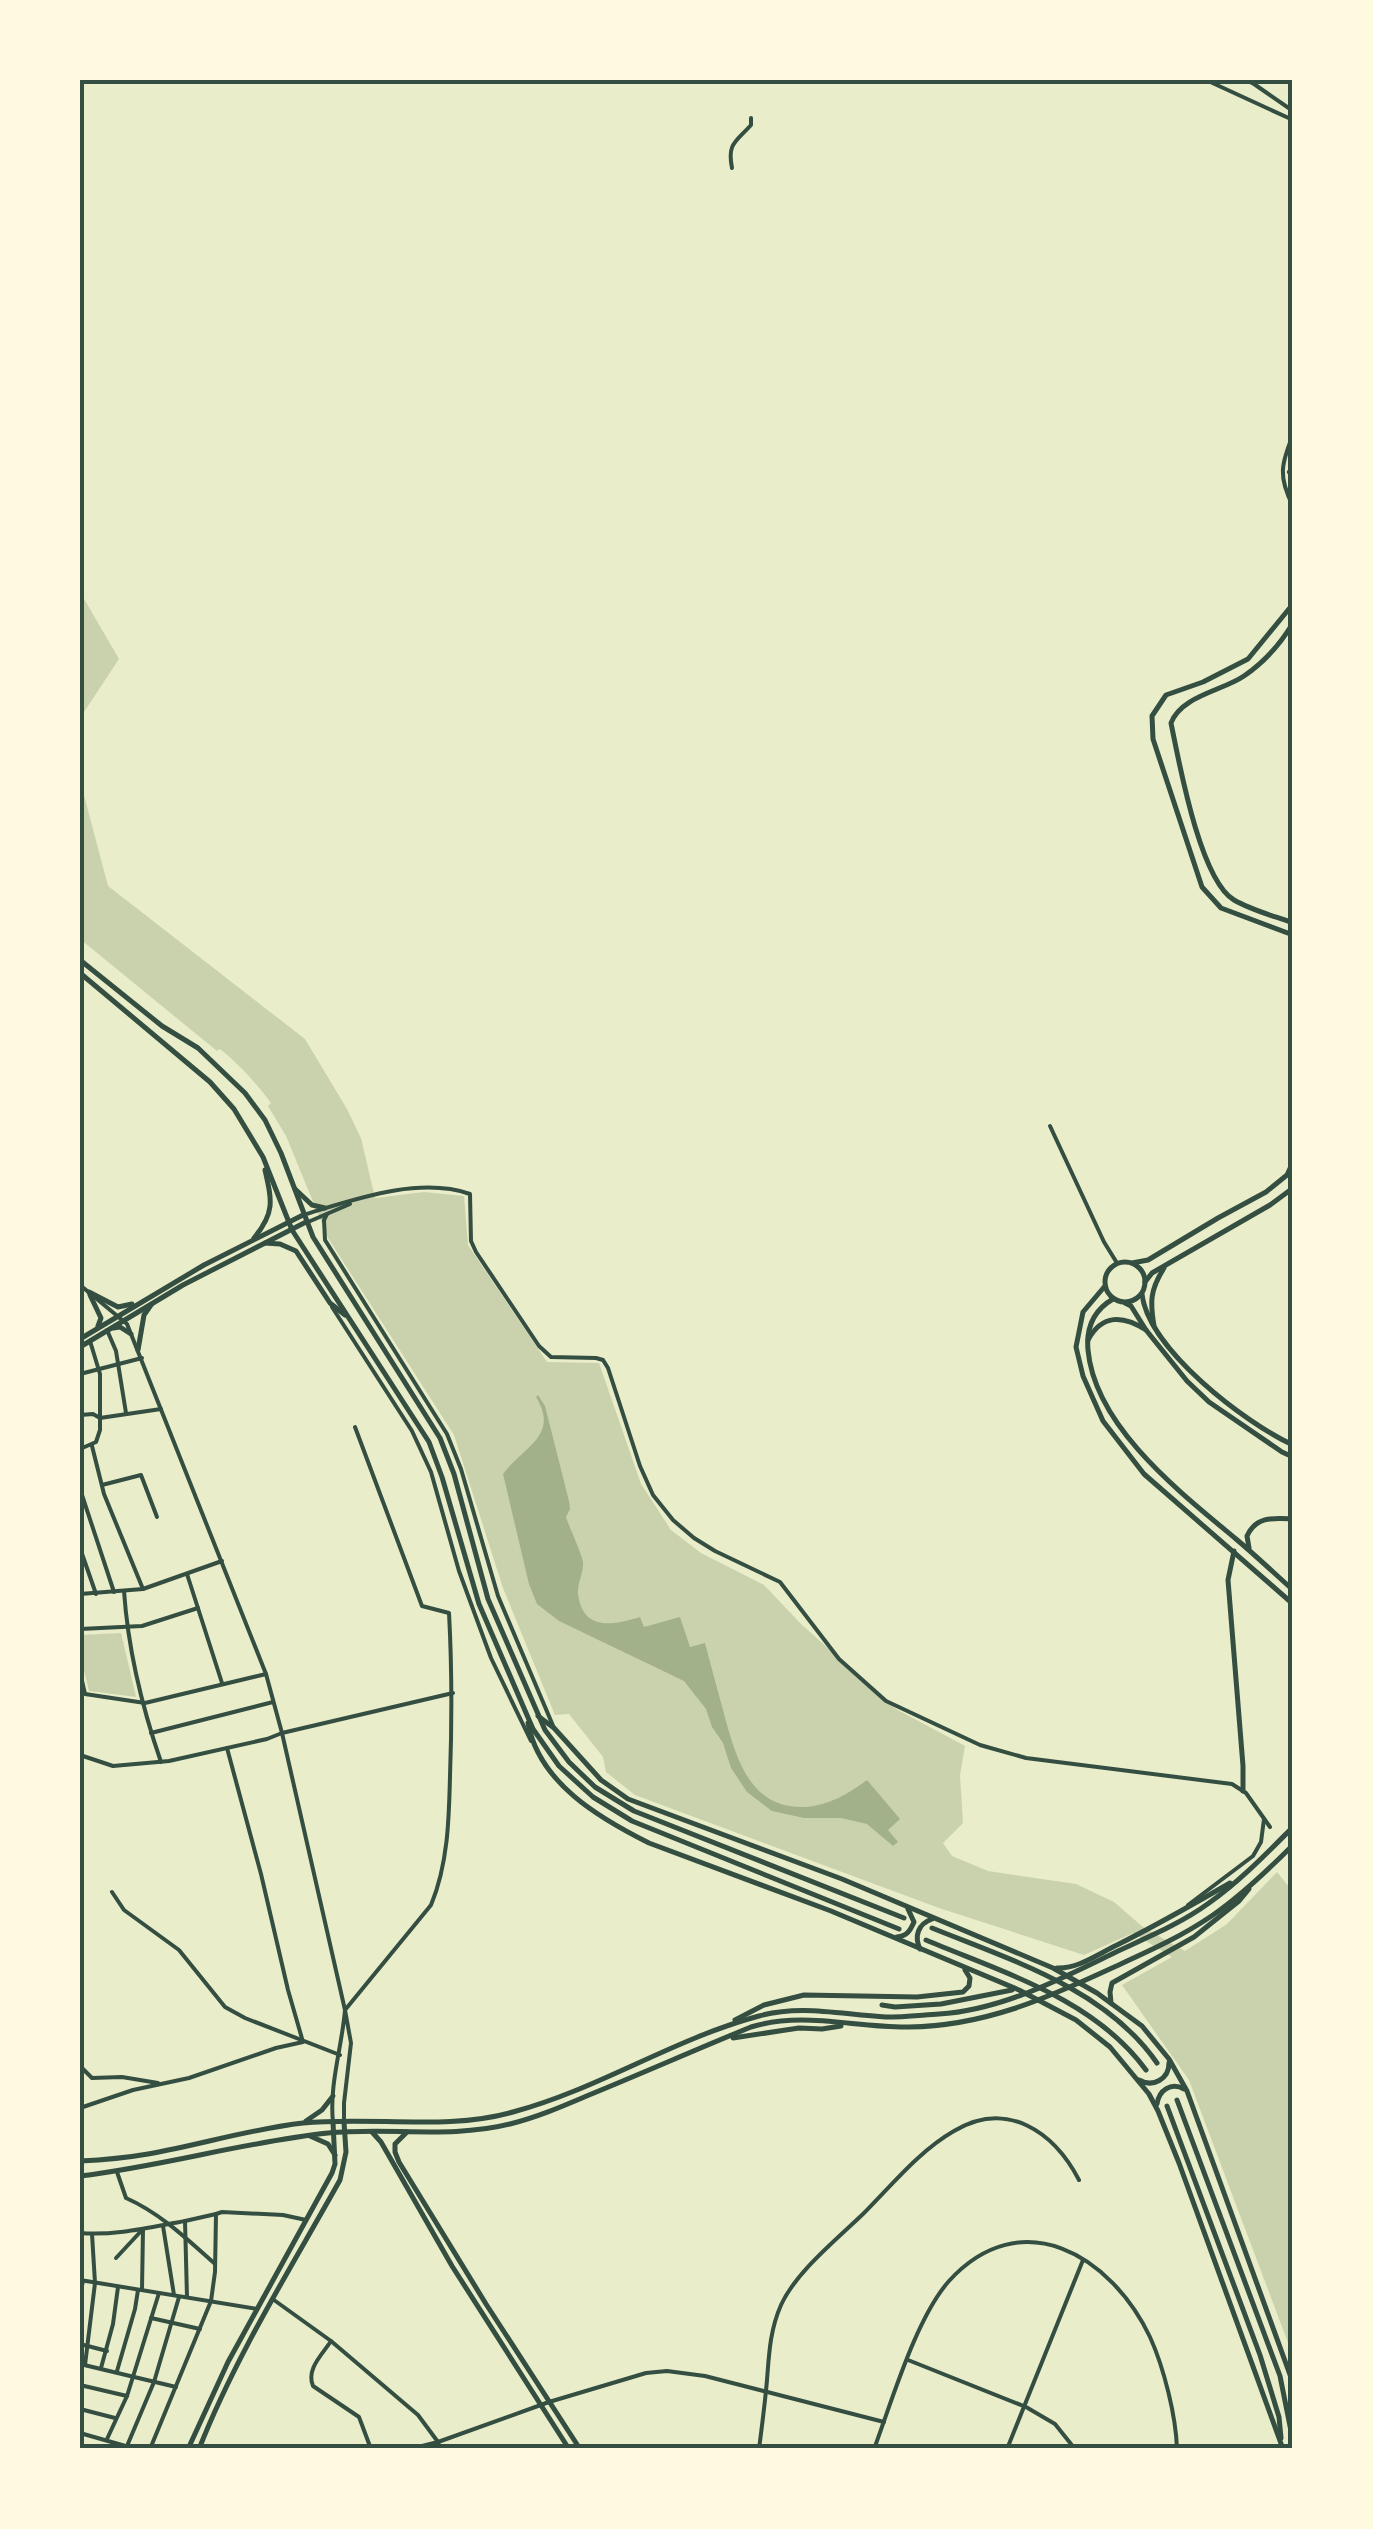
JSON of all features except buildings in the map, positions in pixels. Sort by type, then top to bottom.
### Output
[{"type":"main road","points":[[1293,604],[1248,659],[1166,696],[1152,716],[1153,739],[1202,887],[1222,908],[1293,936]]},
{"type":"main road","points":[[1293,623],[1264,660],[1242,677],[1184,705],[1175,712],[1171,723],[1185,796],[1218,886],[1233,900],[1293,923]]},
{"type":"main road","points":[[80,960],[162,1026],[198,1048],[245,1093],[265,1120],[282,1153],[305,1219],[440,1438],[454,1474],[488,1599],[538,1716],[568,1762],[595,1787],[634,1811],[904,1918]]},
{"type":"main road","points":[[80,974],[210,1082],[234,1109],[262,1157],[292,1230],[429,1442],[479,1604],[526,1716],[558,1766],[593,1797],[632,1822],[899,1930]]},
{"type":"main road","points":[[251,1241],[272,1208],[262,1157]]},
{"type":"main road","points":[[1293,1162],[1287,1175],[1266,1192],[1148,1260],[1117,1264],[1108,1271],[1105,1286],[1084,1312],[1076,1347],[1083,1376],[1103,1421],[1144,1474],[1293,1604]]},
{"type":"main road","points":[[293,1187],[312,1205],[326,1211]]},
{"type":"main road","points":[[1293,1188],[1152,1272],[1142,1294],[1143,1306],[1154,1326],[1212,1392],[1271,1435],[1293,1445]]},
{"type":"main road","points":[[80,1348],[138,1303],[204,1265],[289,1222],[305,1219]]},
{"type":"main road","points":[[80,1339],[292,1230],[305,1219]]},
{"type":"main road","points":[[262,1243],[280,1244],[296,1251],[330,1302],[350,1320]]},
{"type":"main road","points":[[1132,1264],[1142,1271],[1145,1282]]},
{"type":"main road","points":[[1154,1326],[1150,1302],[1156,1280],[1167,1264]]},
{"type":"main road","points":[[1105,1286],[1113,1299],[1130,1306],[1187,1380],[1209,1402],[1293,1457]]},
{"type":"main road","points":[[89,1292],[118,1307],[138,1303]]},
{"type":"main road","points":[[89,1292],[100,1318],[95,1330]]},
{"type":"main road","points":[[1125,1303],[1142,1294]]},
{"type":"main road","points":[[1113,1299],[1092,1318],[1087,1343],[1095,1382],[1126,1435],[1166,1480],[1293,1590]]},
{"type":"main road","points":[[138,1350],[144,1315],[154,1302]]},
{"type":"main road","points":[[1087,1343],[1095,1327],[1106,1320],[1135,1322],[1146,1330]]},
{"type":"main road","points":[[108,1329],[120,1327],[131,1334]]},
{"type":"main road","points":[[1250,1551],[1246,1536],[1254,1524],[1267,1518],[1293,1518]]},
{"type":"main road","points":[[1234,1551],[1228,1580],[1243,1791]]},
{"type":"main road","points":[[526,1716],[531,1742],[556,1779],[580,1802],[620,1828],[649,1843],[831,1911],[1020,1990],[1076,2020],[1110,2047],[1158,2111],[1283,2449]]},
{"type":"main road","points":[[538,1716],[601,1780],[628,1799],[842,1879],[1053,1968],[1112,2002],[1142,2026],[1187,2091],[1293,2383]]},
{"type":"main road","points":[[720,2028],[791,2010],[888,2017],[945,2014],[1001,2002],[1060,1980],[1182,1921],[1245,1874],[1293,1828]]},
{"type":"main road","points":[[80,2176],[334,2132],[468,2130],[506,2125],[775,2020],[910,2027],[1004,2014],[1190,1930],[1218,1912],[1293,1845]]},
{"type":"main road","points":[[1053,1968],[1071,1967],[1172,1917],[1245,1874]]},
{"type":"main road","points":[[1112,2002],[1112,1983],[1194,1937],[1239,1901],[1258,1878]]},
{"type":"main road","points":[[894,1938],[904,1936],[914,1922],[905,1906]]},
{"type":"main road","points":[[920,1949],[919,1929],[935,1918]]},
{"type":"main road","points":[[932,1928],[1007,1958],[1107,2011],[1135,2034],[1156,2063]]},
{"type":"main road","points":[[926,1940],[1053,1994],[1124,2044],[1146,2070]]},
{"type":"main road","points":[[80,2161],[145,2155],[304,2123],[480,2120],[509,2114],[603,2081],[764,2005],[804,1995],[917,1997],[964,1992],[970,1978],[963,1967]]},
{"type":"main road","points":[[882,2005],[941,2004],[1006,1989],[1020,1990]]},
{"type":"main road","points":[[715,2042],[765,2032],[841,2026]]},
{"type":"main road","points":[[1136,2078],[1155,2083],[1164,2078],[1169,2069],[1168,2059]]},
{"type":"main road","points":[[1158,2111],[1157,2101],[1169,2086],[1187,2091]]},
{"type":"main road","points":[[304,2123],[322,2110],[332,2096]]},
{"type":"main road","points":[[1177,2100],[1280,2376],[1293,2441]]},
{"type":"main road","points":[[1166,2106],[1260,2354],[1283,2449]]},
{"type":"main road","points":[[188,2449],[228,2362],[332,2174],[333,2122]]},
{"type":"main road","points":[[200,2449],[214,2412],[340,2180],[346,2152],[344,2122]]},
{"type":"main road","points":[[372,2132],[570,2449]]},
{"type":"main road","points":[[407,2132],[395,2144],[399,2162],[580,2449]]},
{"type":"main road","points":[[307,2136],[328,2144],[335,2155]]},
{"type":"street","points":[[1206,80],[1293,120]]},
{"type":"street","points":[[1246,80],[1293,111]]},
{"type":"street","points":[[732,168],[729,153],[752,125],[752,118]]},
{"type":"street","points":[[1293,435],[1281,469],[1293,506]]},
{"type":"street","points":[[1293,458],[1293,489]]},
{"type":"street","points":[[1050,1126],[1117,1264]]},
{"type":"street","points":[[305,1219],[397,1191],[436,1188],[470,1194],[471,1241],[476,1252],[539,1346],[551,1357],[603,1360],[640,1466],[653,1495],[673,1520],[694,1538],[780,1582],[839,1660],[886,1700],[980,1745],[1026,1758],[1232,1784],[1243,1791],[1270,1828]]},
{"type":"street","points":[[326,1211],[325,1240],[448,1434],[498,1596],[554,1728]]},
{"type":"street","points":[[80,1284],[120,1318],[131,1334],[266,1674],[346,2010],[351,2043],[344,2122]]},
{"type":"street","points":[[330,1302],[412,1431],[431,1472],[459,1571],[491,1658],[531,1742]]},
{"type":"street","points":[[108,1329],[119,1363],[126,1414]]},
{"type":"street","points":[[80,1449],[92,1446],[98,1437],[100,1418],[99,1369],[90,1340]]},
{"type":"street","points":[[80,1374],[142,1358]]},
{"type":"street","points":[[80,1415],[100,1418],[161,1409]]},
{"type":"street","points":[[333,2122],[332,2096],[346,2010],[431,1905],[440,1885],[449,1823],[453,1693],[449,1613],[422,1606],[355,1428]]},
{"type":"street","points":[[92,1446],[102,1485],[143,1589]]},
{"type":"street","points":[[102,1485],[141,1475],[157,1517]]},
{"type":"street","points":[[80,1489],[114,1592]]},
{"type":"street","points":[[80,1548],[96,1594]]},
{"type":"street","points":[[80,1594],[143,1589],[222,1560]]},
{"type":"street","points":[[186,1573],[222,1683]]},
{"type":"street","points":[[124,1591],[126,1626],[161,1762]]},
{"type":"street","points":[[80,1629],[142,1626],[198,1608]]},
{"type":"street","points":[[80,1672],[83,1693],[144,1702],[266,1674]]},
{"type":"street","points":[[80,1755],[114,1766],[161,1762],[453,1693]]},
{"type":"street","points":[[151,1733],[274,1702]]},
{"type":"street","points":[[226,1748],[303,2042]]},
{"type":"street","points":[[1172,1917],[1253,1856],[1261,1842],[1264,1819]]},
{"type":"street","points":[[112,1892],[124,1910],[179,1950],[225,2006],[245,2018],[340,2055]]},
{"type":"street","points":[[80,2108],[303,2042]]},
{"type":"street","points":[[80,2066],[92,2078],[122,2077],[163,2083]]},
{"type":"street","points":[[759,2449],[770,2334],[782,2302],[806,2270],[926,2152],[953,2131],[971,2124],[995,2119],[1020,2121],[1039,2130],[1068,2158],[1079,2180]]},
{"type":"street","points":[[118,2172],[126,2198],[142,2205],[215,2264]]},
{"type":"street","points":[[80,2233],[143,2229],[222,2212],[306,2220]]},
{"type":"street","points":[[150,2449],[211,2301],[216,2214]]},
{"type":"street","points":[[185,2221],[187,2298]]},
{"type":"street","points":[[128,2446],[154,2382],[176,2296],[166,2225]]},
{"type":"street","points":[[116,2258],[143,2229]]},
{"type":"street","points":[[116,2372],[140,2290],[143,2229]]},
{"type":"street","points":[[92,2234],[95,2283],[82,2365],[176,2387]]},
{"type":"street","points":[[874,2449],[932,2304],[949,2281],[973,2260],[998,2246],[1022,2240],[1045,2242],[1084,2260],[1101,2271],[1130,2305],[1150,2337],[1164,2379],[1177,2449]]},
{"type":"street","points":[[1007,2449],[1084,2260]]},
{"type":"street","points":[[80,2294],[82,2281],[257,2309]]},
{"type":"street","points":[[101,2368],[118,2287]]},
{"type":"street","points":[[107,2439],[134,2377],[159,2293]]},
{"type":"street","points":[[274,2300],[331,2340],[418,2415],[440,2449]]},
{"type":"street","points":[[151,2318],[200,2329]]},
{"type":"street","points":[[331,2340],[311,2371],[310,2382],[359,2417],[371,2449]]},
{"type":"street","points":[[80,2344],[107,2351]]},
{"type":"street","points":[[908,2360],[1024,2406],[1055,2424],[1075,2449]]},
{"type":"street","points":[[410,2449],[646,2372],[705,2376],[884,2422]]},
{"type":"street","points":[[80,2385],[127,2396]]},
{"type":"street","points":[[80,2409],[115,2418]]},
{"type":"street","points":[[80,2433],[136,2449]]},
{"type":"shaded area","points":[[80,592],[119,659],[80,718]]},
{"type":"shaded area","points":[[80,780],[108,886],[305,1039],[361,1138],[375,1198],[424,1192],[464,1196],[468,1245],[547,1362],[599,1363],[641,1484],[671,1530],[701,1553],[764,1585],[801,1624],[896,1709],[965,1746],[960,1775],[963,1823],[943,1843],[952,1856],[988,1871],[1076,1884],[1114,1902],[1143,1927],[1185,1951],[1227,1924],[1277,1872],[1293,1892],[1293,2356],[1189,2080],[1122,1985],[1172,1957],[1133,1933],[1084,1955],[939,1908],[635,1795],[606,1772],[603,1757],[569,1714],[555,1715],[503,1588],[454,1435],[328,1238],[286,1136],[268,1106],[271,1103],[227,1055],[217,1051],[80,939]]},
{"type":"shaded area","points":[[538,1395],[545,1406],[569,1501],[566,1517],[583,1562],[578,1594],[586,1615],[601,1623],[640,1617],[644,1627],[680,1617],[690,1647],[705,1643],[739,1761],[757,1789],[769,1799],[804,1807],[837,1798],[867,1780],[900,1819],[888,1830],[898,1842],[893,1846],[867,1824],[772,1811],[747,1792],[731,1768],[706,1709],[684,1681],[559,1621],[537,1604],[503,1474],[541,1431],[544,1422]]},
{"type":"shaded area","points":[[121,1633],[136,1697],[89,1691],[80,1654],[80,1635]]}]
